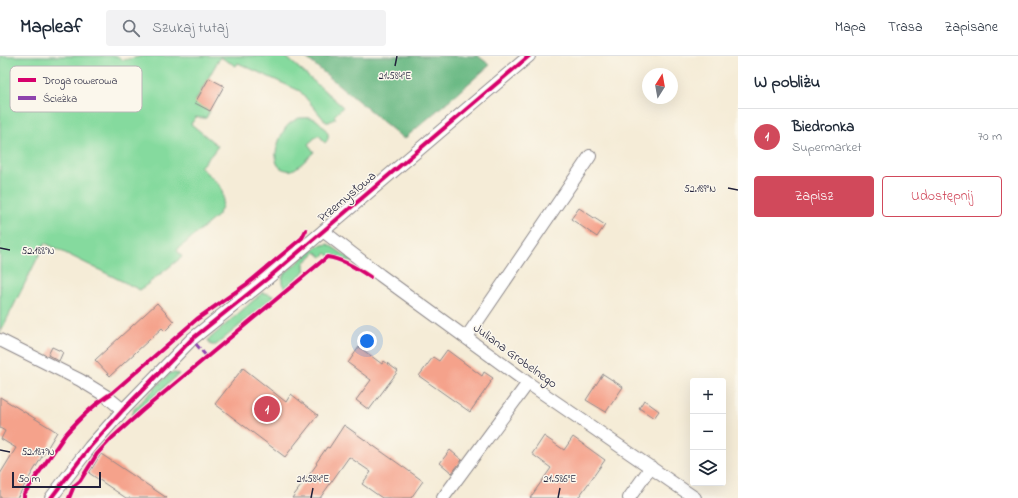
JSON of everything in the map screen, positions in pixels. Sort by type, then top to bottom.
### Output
[{"type":"street","name":"Przemysłowa","points":[[51,498],[90,447],[123,410],[192,339],[268,278],[529,56]]},
{"type":"street","points":[[466,338],[590,156]]},
{"type":"street","name":"Juliana Grobelnego","points":[[323,231],[380,275],[528,383],[696,498]]},
{"type":"street","points":[[0,340],[80,380],[106,396],[123,410]]},
{"type":"street","points":[[444,498],[528,383]]},
{"type":"street","points":[[629,498],[651,468]]},
{"type":"green space","points":[[0,56],[117,56],[123,60],[144,56],[285,56],[343,107],[334,116],[336,118],[326,122],[300,91],[238,63],[236,66],[220,57],[195,102],[210,111],[206,118],[196,117],[191,124],[218,146],[200,167],[221,188],[223,203],[217,216],[177,250],[182,257],[140,290],[45,243],[0,333]]},
{"type":"green space","points":[[304,56],[478,56],[490,65],[404,139]]},
{"type":"green space","points":[[299,118],[311,118],[317,120],[326,130],[328,138],[325,143],[318,135],[308,144],[314,152],[295,169],[285,170],[279,166],[276,161],[277,148],[285,129],[290,123]]},
{"type":"green space","points":[[328,244],[358,264],[328,255],[326,253],[322,257],[316,252],[304,263],[304,268],[306,270],[285,288],[282,281],[284,274],[317,246]]},
{"type":"green space","points":[[262,293],[274,297],[216,345],[211,345],[208,340]]},
{"type":"green space","points":[[170,373],[179,374],[132,416],[134,409]]},
{"type":"building","points":[[209,78],[224,86],[210,111],[195,103]]},
{"type":"building","points":[[579,208],[605,225],[597,237],[571,219]]},
{"type":"building","points":[[157,303],[174,322],[165,331],[162,328],[110,376],[95,360]]},
{"type":"building","points":[[52,347],[63,352],[59,361],[48,355]]},
{"type":"building","points":[[359,347],[382,364],[384,361],[398,371],[369,410],[356,400],[371,380],[348,363]]},
{"type":"building","points":[[447,350],[482,376],[484,372],[493,378],[470,412],[419,376],[433,357],[439,361]]},
{"type":"building","points":[[243,368],[286,402],[291,394],[318,415],[285,457],[215,404]]},
{"type":"building","points":[[603,374],[623,387],[606,412],[586,400]]},
{"type":"building","points":[[0,397],[57,432],[17,498],[0,498],[0,474],[16,448],[1,439],[5,431],[0,428]]},
{"type":"building","points":[[644,400],[659,411],[654,418],[639,408]]},
{"type":"building","points":[[344,425],[423,481],[411,498],[382,498],[362,484],[371,472],[349,457],[320,498],[292,498]]},
{"type":"building","points":[[544,436],[564,450],[573,437],[605,460],[578,498],[530,498],[551,468],[532,454]]},
{"type":"building","points":[[450,450],[462,460],[452,473],[440,463]]},
{"type":"building","points":[[101,454],[167,498],[126,498],[89,473]]},
{"type":"marked path","points":[[190,337],[207,357]]},
{"type":"cycle path","points":[[51,498],[90,447],[123,410],[192,339],[268,278],[529,56]]},
{"type":"cycle path","points":[[24,498],[24,494],[65,435],[87,412],[112,393],[197,319],[247,284],[302,238],[306,230]]},
{"type":"cycle path","points":[[69,498],[74,486],[80,481],[97,454],[112,438],[142,411],[327,257],[349,264],[370,277]]},
{"type":"place","name":"Biedronka","points":[[267,409]]}]
